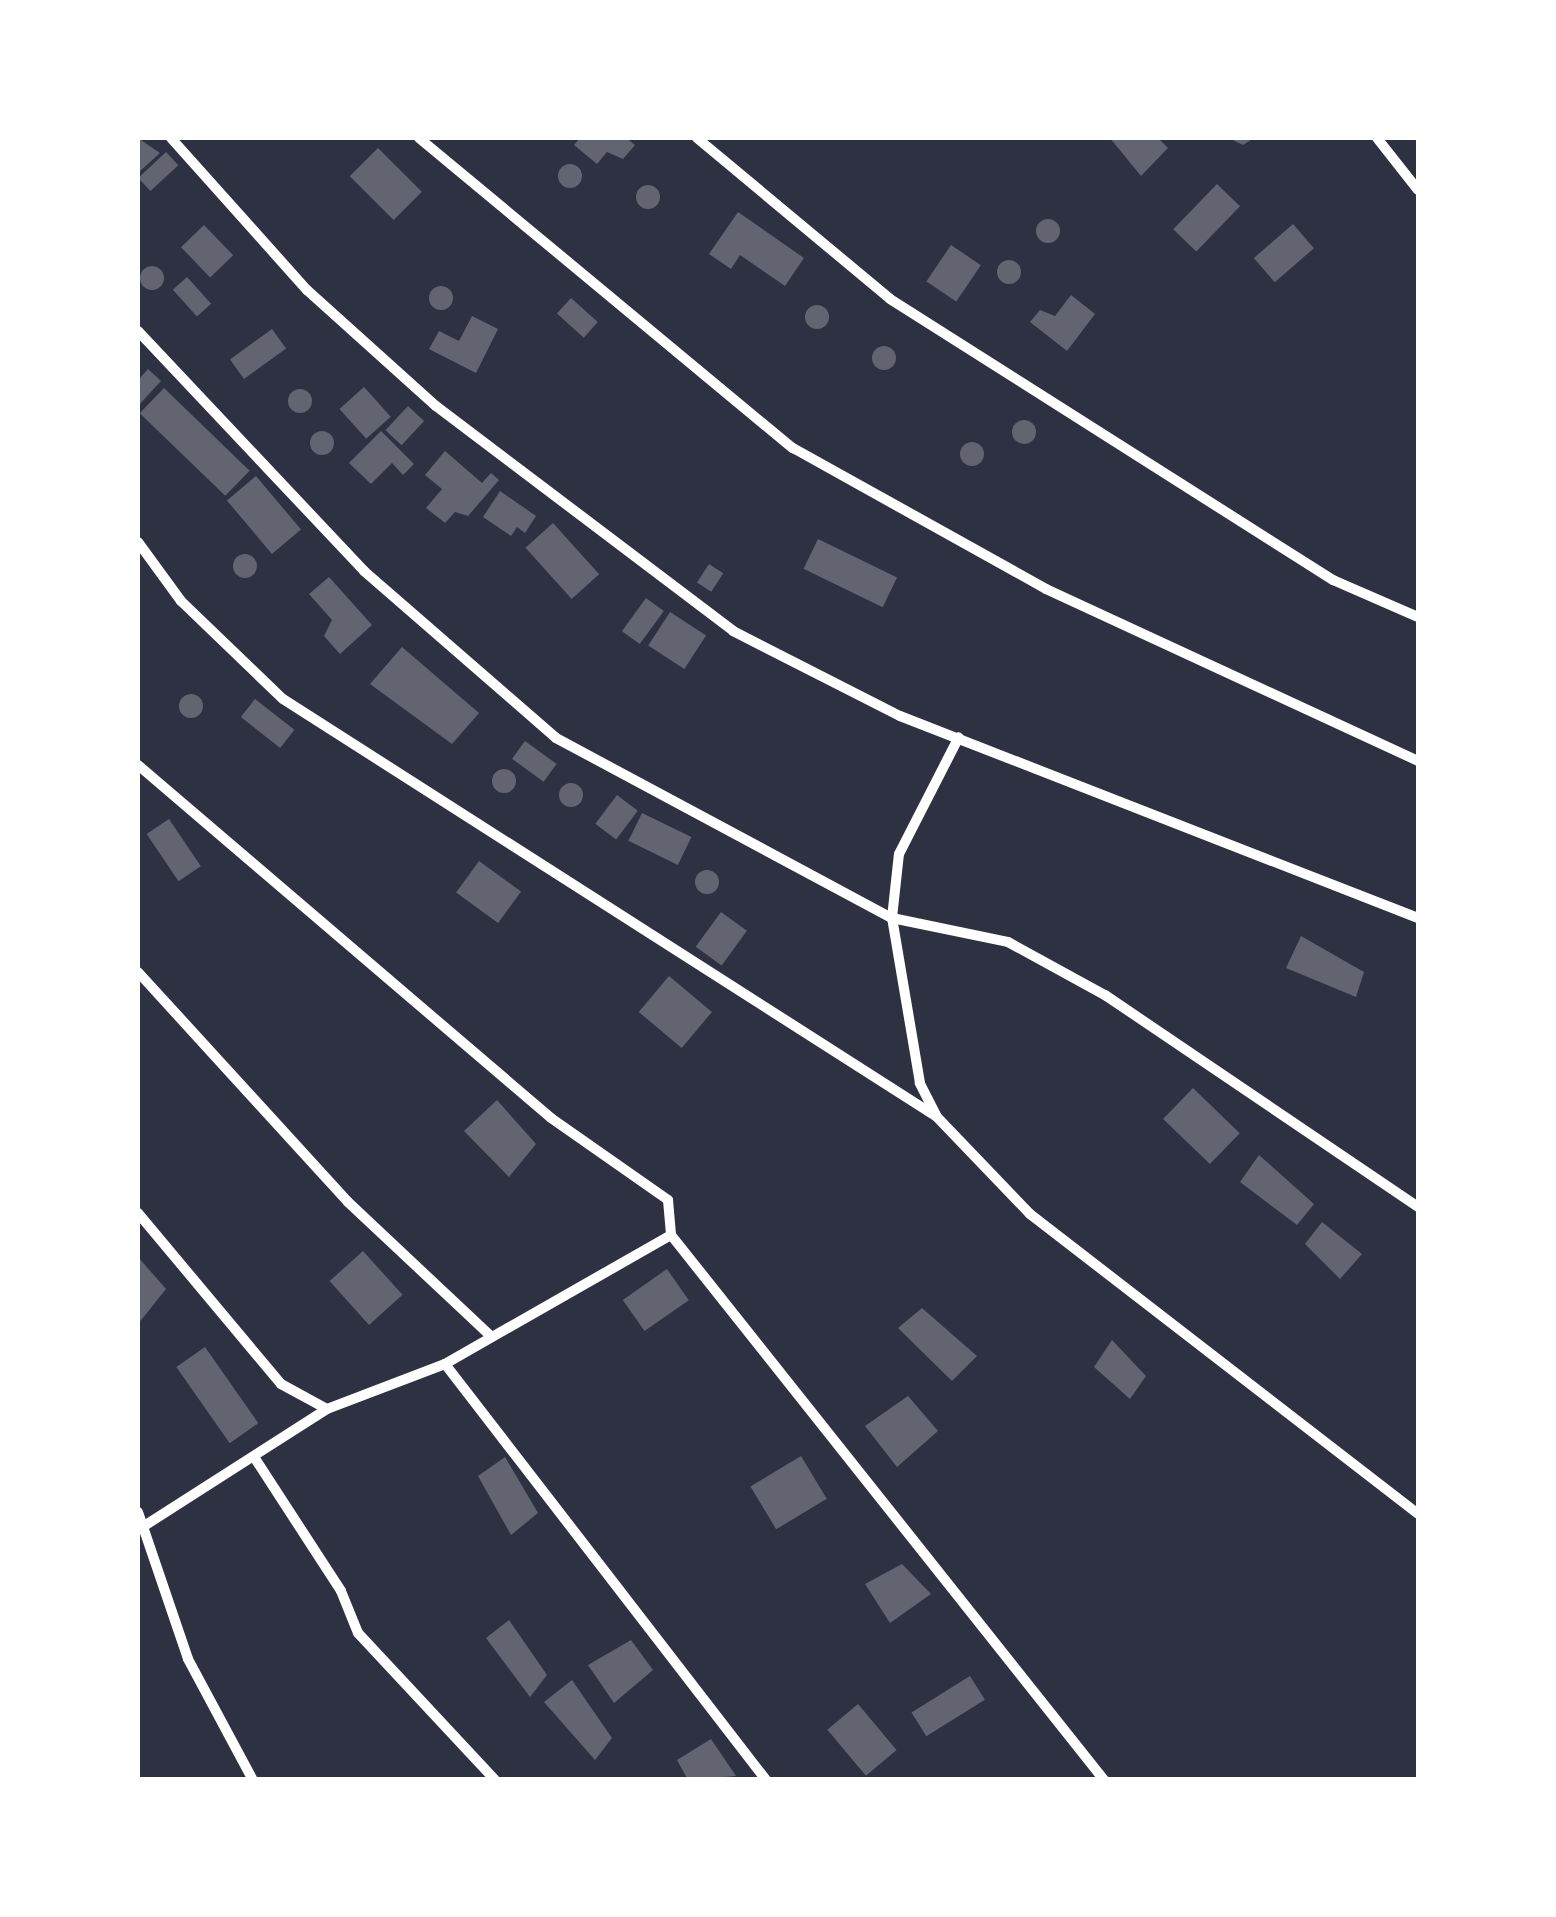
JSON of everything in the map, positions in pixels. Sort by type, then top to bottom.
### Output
[{"type":"street","points":[[171,138],[308,290],[610,542],[733,632],[958,737],[1418,918]]},
{"type":"street","points":[[419,138],[793,448],[1046,589],[1418,761]]},
{"type":"street","points":[[697,138],[890,299],[1333,580],[1418,617]]},
{"type":"street","points":[[1377,138],[1418,190]]},
{"type":"street","points":[[138,331],[364,571],[556,738],[892,918],[1008,942],[1106,995],[1418,1207]]},
{"type":"street","points":[[138,542],[181,601],[284,700],[937,1117],[1030,1214],[1418,1514]]},
{"type":"street","points":[[937,1117],[920,1083],[892,918],[899,854],[958,737]]},
{"type":"street","points":[[138,765],[551,1118],[668,1200],[670,1235],[1104,1780]]},
{"type":"street","points":[[138,972],[348,1202],[492,1337]]},
{"type":"street","points":[[138,1213],[281,1384],[327,1409]]},
{"type":"street","points":[[141,1528],[256,1460],[327,1409],[445,1364],[670,1235]]},
{"type":"street","points":[[445,1364],[766,1780]]},
{"type":"street","points":[[256,1460],[342,1591],[358,1633],[495,1780]]},
{"type":"street","points":[[138,1512],[188,1658],[252,1780]]},
{"type":"building","points":[[138,138],[160,153],[138,173]]},
{"type":"building","points":[[580,138],[626,138],[635,145],[623,159],[607,152],[597,164],[574,145]]},
{"type":"building","points":[[1110,138],[1158,138],[1168,148],[1141,176]]},
{"type":"building","points":[[1229,138],[1254,138],[1243,145]]},
{"type":"building","points":[[378,148],[422,192],[394,220],[350,176]]},
{"type":"building","points":[[166,152],[178,165],[150,191],[138,178]]},
{"type":"building","points":[[570,164],[582,176],[570,188],[558,176]]},
{"type":"building","points":[[1217,184],[1240,206],[1196,252],[1173,229]]},
{"type":"building","points":[[648,185],[660,197],[648,209],[636,197]]},
{"type":"building","points":[[738,212],[804,258],[785,286],[740,255],[731,269],[709,254]]},
{"type":"building","points":[[1048,219],[1060,231],[1048,243],[1036,231]]},
{"type":"building","points":[[1293,224],[1314,248],[1275,282],[1254,258]]},
{"type":"building","points":[[204,225],[233,255],[210,277],[181,247]]},
{"type":"building","points":[[951,245],[981,265],[956,302],[926,281]]},
{"type":"building","points":[[1009,260],[1021,272],[1009,284],[997,272]]},
{"type":"building","points":[[152,266],[164,278],[152,290],[140,278]]},
{"type":"building","points":[[187,277],[211,304],[197,316],[173,290]]},
{"type":"building","points":[[441,286],[453,298],[441,310],[429,298]]},
{"type":"building","points":[[1071,295],[1095,314],[1067,351],[1030,322],[1040,310],[1055,316]]},
{"type":"building","points":[[571,298],[598,322],[584,338],[557,314]]},
{"type":"building","points":[[817,305],[829,317],[817,329],[805,317]]},
{"type":"building","points":[[472,316],[498,329],[476,373],[429,349],[439,331],[459,341]]},
{"type":"building","points":[[272,329],[286,348],[244,379],[230,360]]},
{"type":"building","points":[[884,346],[896,358],[884,370],[872,358]]},
{"type":"building","points":[[148,369],[161,381],[138,406],[138,380]]},
{"type":"building","points":[[364,387],[391,417],[366,439],[339,409]]},
{"type":"building","points":[[164,388],[250,471],[225,496],[140,413]]},
{"type":"building","points":[[300,389],[312,401],[300,413],[288,401]]},
{"type":"building","points":[[408,406],[424,421],[402,445],[385,430]]},
{"type":"building","points":[[1024,420],[1036,432],[1024,444],[1012,432]]},
{"type":"building","points":[[322,431],[334,443],[322,455],[310,443]]},
{"type":"building","points":[[381,431],[414,464],[403,475],[392,463],[371,484],[349,463]]},
{"type":"building","points":[[972,442],[984,454],[972,466],[960,454]]},
{"type":"building","points":[[445,451],[482,483],[491,473],[499,480],[468,516],[455,512],[445,523],[426,508],[442,489],[425,475]]},
{"type":"building","points":[[256,476],[301,530],[272,554],[227,500]]},
{"type":"building","points":[[500,491],[536,516],[525,533],[517,527],[511,536],[483,517]]},
{"type":"building","points":[[553,523],[599,574],[572,599],[526,548]]},
{"type":"building","points":[[818,539],[897,578],[883,607],[804,569]]},
{"type":"building","points":[[245,554],[257,566],[245,578],[233,566]]},
{"type":"building","points":[[709,564],[723,573],[711,592],[697,582]]},
{"type":"building","points":[[329,577],[372,625],[340,654],[324,636],[332,620],[309,594]]},
{"type":"building","points":[[646,598],[664,611],[640,644],[622,631]]},
{"type":"building","points":[[670,612],[706,635],[684,669],[648,646]]},
{"type":"building","points":[[402,647],[479,713],[452,744],[370,684]]},
{"type":"building","points":[[191,694],[203,706],[191,718],[179,706]]},
{"type":"building","points":[[255,699],[294,730],[280,748],[241,717]]},
{"type":"building","points":[[525,741],[557,764],[544,782],[512,759]]},
{"type":"building","points":[[504,769],[516,781],[504,793],[492,781]]},
{"type":"building","points":[[571,783],[583,795],[571,807],[559,795]]},
{"type":"building","points":[[617,795],[638,811],[616,839],[595,824]]},
{"type":"building","points":[[642,813],[691,837],[678,865],[628,841]]},
{"type":"building","points":[[169,819],[201,866],[178,881],[147,834]]},
{"type":"building","points":[[479,861],[521,892],[498,923],[456,893]]},
{"type":"building","points":[[707,870],[719,882],[707,894],[695,882]]},
{"type":"building","points":[[721,912],[747,931],[722,966],[696,947]]},
{"type":"building","points":[[1301,936],[1364,972],[1356,997],[1286,968]]},
{"type":"building","points":[[669,976],[712,1012],[682,1048],[639,1012]]},
{"type":"building","points":[[1193,1088],[1240,1133],[1210,1164],[1163,1119]]},
{"type":"building","points":[[497,1100],[536,1144],[509,1177],[464,1131]]},
{"type":"building","points":[[1259,1155],[1314,1204],[1297,1225],[1240,1182]]},
{"type":"building","points":[[1322,1222],[1362,1254],[1340,1279],[1305,1244]]},
{"type":"building","points":[[363,1251],[402,1295],[369,1325],[330,1281]]},
{"type":"building","points":[[138,1257],[166,1289],[138,1324]]},
{"type":"building","points":[[667,1269],[689,1300],[645,1331],[623,1300]]},
{"type":"building","points":[[922,1308],[977,1356],[952,1381],[898,1328]]},
{"type":"building","points":[[1112,1340],[1146,1376],[1130,1399],[1094,1367]]},
{"type":"building","points":[[205,1347],[258,1423],[230,1443],[176,1367]]},
{"type":"building","points":[[908,1396],[938,1431],[897,1467],[865,1426]]},
{"type":"building","points":[[801,1456],[827,1499],[776,1529],[750,1486]]},
{"type":"building","points":[[505,1457],[538,1513],[511,1535],[478,1476]]},
{"type":"building","points":[[902,1564],[931,1594],[890,1623],[865,1584]]},
{"type":"building","points":[[509,1620],[547,1675],[530,1697],[486,1638]]},
{"type":"building","points":[[631,1640],[653,1670],[614,1703],[588,1665]]},
{"type":"building","points":[[970,1676],[985,1700],[926,1736],[911,1713]]},
{"type":"building","points":[[572,1680],[612,1738],[595,1760],[544,1702]]},
{"type":"building","points":[[858,1704],[897,1750],[866,1776],[827,1730]]},
{"type":"building","points":[[711,1739],[736,1776],[688,1780],[677,1760]]}]
